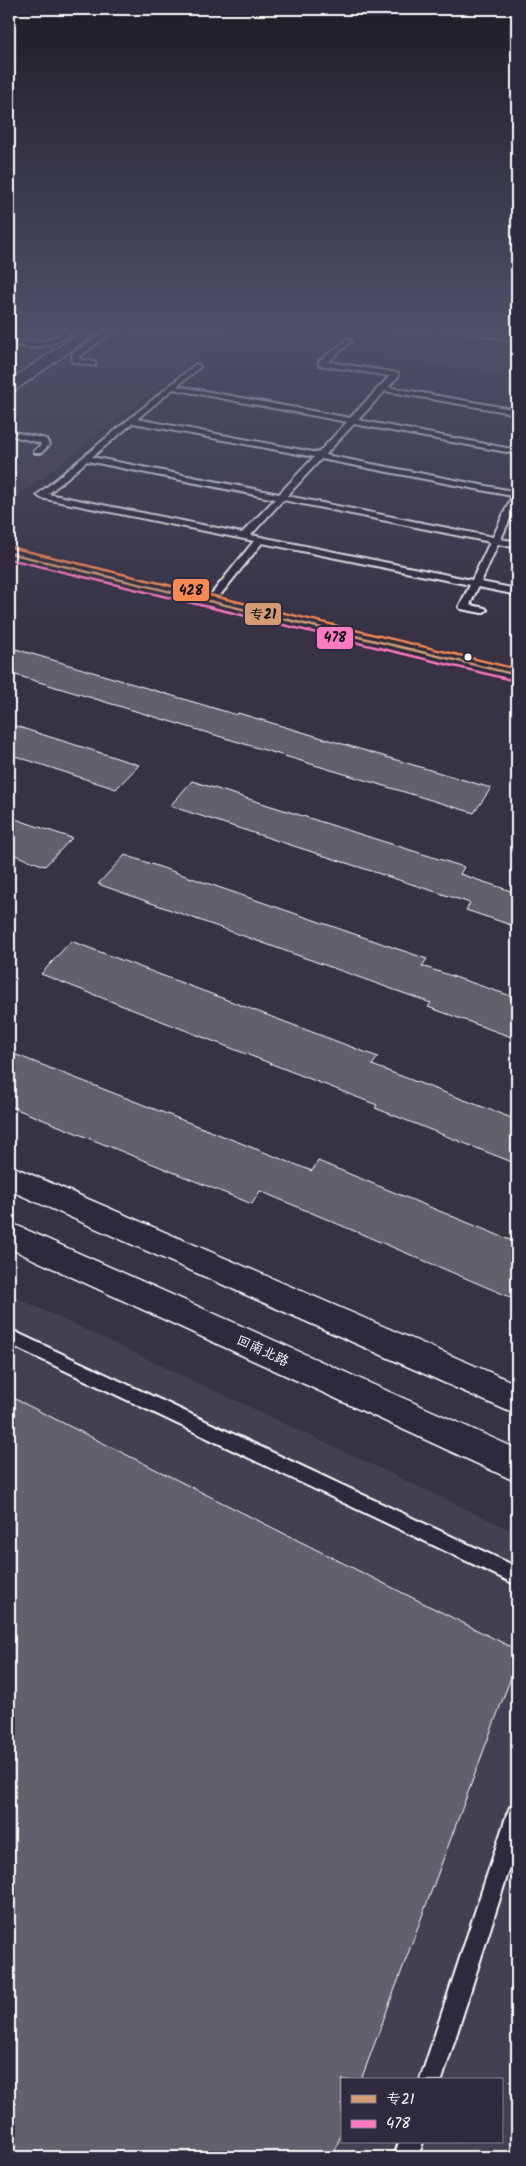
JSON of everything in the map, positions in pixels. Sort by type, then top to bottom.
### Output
[{"type":"street","points":[[9,554],[517,675]]},
{"type":"street","points":[[9,1176],[517,1400]]},
{"type":"street","name":"回南北路","points":[[9,1234],[517,1466]]},
{"type":"lane","points":[[124,426],[41,495],[517,592]]},
{"type":"lane","points":[[164,426],[320,455],[517,495],[464,607],[482,610]]},
{"type":"lane","points":[[244,537],[346,426]]},
{"type":"lane","points":[[383,426],[517,452]]},
{"type":"lane","points":[[9,433],[43,441],[45,445],[38,452]]},
{"type":"lane","points":[[86,458],[282,496],[517,545]]},
{"type":"lane","points":[[210,602],[260,540]]},
{"type":"lane","points":[[9,1336],[517,1576]]},
{"type":"lane","points":[[432,2078],[517,1814]]},
{"type":"lane","points":[[406,2157],[410,2144]]},
{"type":"shaded area","points":[[9,426],[108,426],[9,504]]},
{"type":"shaded area","points":[[9,1294],[517,1533],[517,2157],[9,2157]]},
{"type":"building","points":[[9,647],[491,788],[474,813],[9,673]]},
{"type":"building","points":[[9,724],[139,765],[116,789],[9,754]]},
{"type":"building","points":[[192,781],[464,867],[460,874],[517,893],[517,927],[466,910],[470,903],[170,806]]},
{"type":"building","points":[[9,817],[72,838],[45,866],[9,853]]},
{"type":"building","points":[[125,855],[427,959],[422,966],[517,998],[517,1039],[428,1007],[431,1003],[98,884]]},
{"type":"building","points":[[71,941],[378,1057],[372,1065],[517,1120],[517,1164],[375,1108],[377,1105],[41,974]]},
{"type":"building","points":[[9,1052],[312,1171],[318,1161],[517,1243],[517,1300],[260,1191],[252,1204],[9,1106]]},
{"type":"building","points":[[9,1396],[517,1650],[517,1661],[362,2078],[341,2078],[341,2134],[333,2157],[9,2157]]},
{"type":"transit line","name":"428","points":[[10,547],[517,669]]},
{"type":"transit line","name":"专21","points":[[9,553],[517,675]]},
{"type":"transit line","name":"478","points":[[9,559],[516,681]]}]
